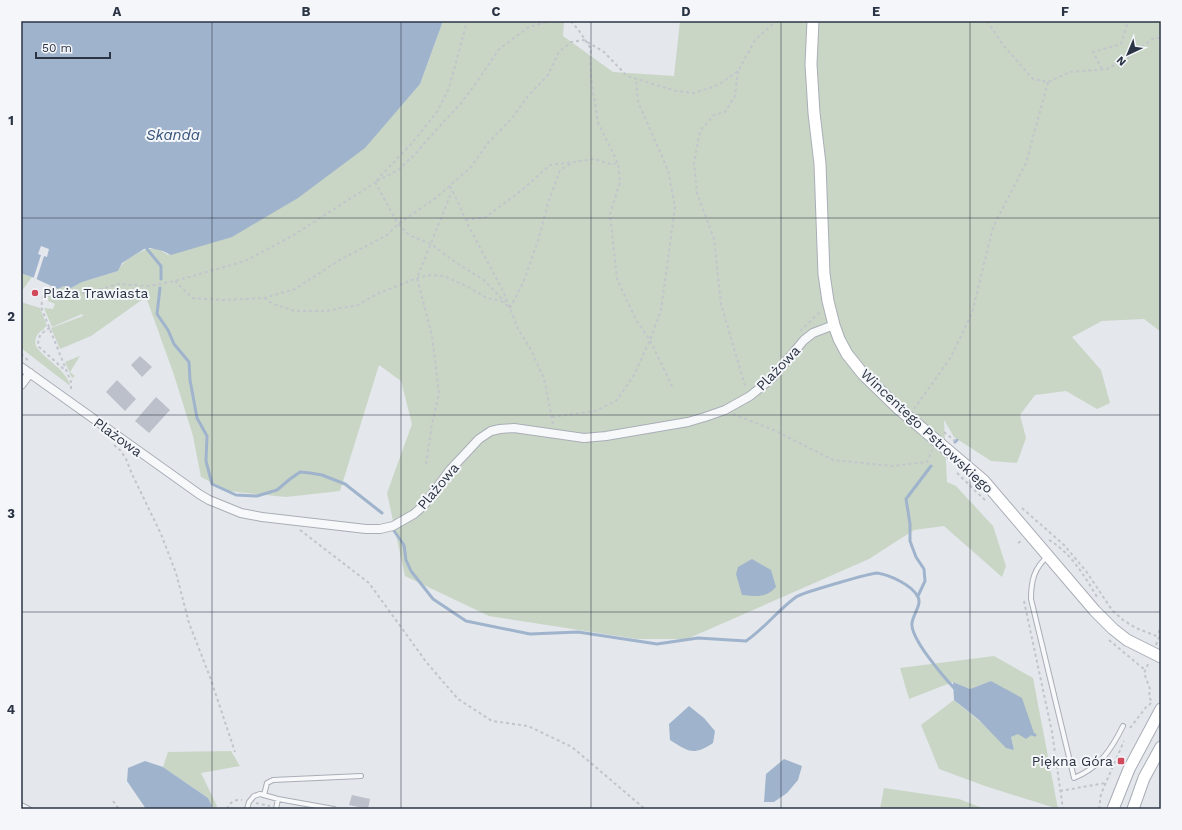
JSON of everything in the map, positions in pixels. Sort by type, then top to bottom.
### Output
[{"type":"street","name":"Wincentego Pstrowskiego","points":[[813,21],[811,64],[814,113],[820,164],[824,274],[834,326],[847,354],[863,374],[908,417],[984,481],[1095,611],[1113,629],[1127,640],[1161,657]]},
{"type":"street","name":"Plażowa","points":[[21,368],[199,494],[227,508],[241,513],[262,517],[366,529],[380,529],[393,526],[404,520],[424,505],[450,470],[479,439],[490,431],[514,428],[553,429],[584,438],[622,434],[688,422],[725,410],[750,396],[772,378],[804,340],[814,333],[834,326]]},
{"type":"street","points":[[21,385],[30,373]]},
{"type":"street","points":[[1113,809],[1129,769],[1161,709]]},
{"type":"street","points":[[1133,809],[1144,778],[1161,748]]},
{"type":"lane","points":[[1048,555],[1038,566],[1033,575],[1031,599],[1074,778],[1087,772],[1110,751],[1123,726]]},
{"type":"lane","points":[[264,795],[267,782],[273,780],[361,776]]},
{"type":"lane","points":[[247,809],[249,802],[254,796],[260,794],[278,799],[334,809]]},
{"type":"lane","points":[[276,809],[278,799]]},
{"type":"lane","points":[[21,805],[28,809]]},
{"type":"path","points":[[375,182],[412,143],[437,112],[449,88],[468,21]]},
{"type":"path","points":[[70,389],[71,382],[41,307],[43,296],[65,296],[90,292],[118,284],[149,286],[174,281],[245,261],[292,236],[375,182],[398,170],[415,154],[462,102],[499,49],[529,27],[550,21]]},
{"type":"path","points":[[571,21],[591,49],[590,63],[592,85],[598,123],[618,162],[620,182],[610,214],[617,280],[636,320],[650,340],[673,388]]},
{"type":"path","points":[[745,386],[721,304],[714,239],[697,193],[694,163],[700,131],[714,114],[724,112],[735,96],[738,71],[755,40],[776,21]]},
{"type":"path","points":[[986,21],[1003,45],[1032,78],[1048,82],[1070,72],[1107,69],[1126,59],[1154,38],[1161,38]]},
{"type":"path","points":[[1102,70],[1093,52],[1121,44],[1128,21]]},
{"type":"path","points":[[174,281],[192,298],[223,300],[264,298],[295,289],[338,261],[387,235],[398,224],[437,197],[470,167],[488,143],[512,118],[528,96],[548,75],[559,52],[571,42],[584,40],[604,52],[627,76],[676,91],[694,93],[718,85],[738,71]]},
{"type":"path","points":[[552,417],[595,411],[616,401],[634,375],[650,340],[661,310],[675,207],[668,170],[638,102],[636,78]]},
{"type":"path","points":[[908,417],[951,357],[972,312],[993,227],[1026,163],[1048,82]]},
{"type":"path","points":[[466,220],[486,217],[522,190],[550,165],[594,159],[610,164],[618,162]]},
{"type":"path","points":[[510,308],[523,283],[560,170],[574,162]]},
{"type":"path","points":[[375,182],[398,224],[409,235],[431,244],[455,262],[484,280],[510,308]]},
{"type":"path","points":[[450,186],[510,308],[518,329],[530,348],[544,378],[553,429],[560,426]]},
{"type":"path","points":[[426,464],[432,424],[439,393],[432,336],[417,278],[452,191]]},
{"type":"path","points":[[264,298],[273,304],[295,311],[326,311],[358,305],[377,294],[417,278],[429,275],[444,276],[470,288],[486,298],[501,301],[510,308]]},
{"type":"path","points":[[800,332],[820,312]]},
{"type":"path","points":[[50,328],[40,335],[37,342],[39,347],[67,372]]},
{"type":"path","points":[[21,354],[30,362]]},
{"type":"path","points":[[725,410],[728,413],[776,431],[833,460],[892,466],[927,462],[933,448]]},
{"type":"path","points":[[942,430],[956,442]]},
{"type":"path","points":[[110,442],[121,451],[126,459],[161,534],[176,573],[189,623],[210,677],[235,752]]},
{"type":"path","points":[[1019,505],[1064,545],[1086,571],[1112,610],[1123,620],[1136,628],[1160,636]]},
{"type":"path","points":[[297,528],[368,583],[427,663],[458,699],[492,721],[528,726],[572,747],[645,809]]},
{"type":"path","points":[[1018,543],[1030,534]]},
{"type":"path","points":[[1046,538],[1060,547],[1083,572],[1099,600]]},
{"type":"path","points":[[1024,598],[1024,605],[1052,732],[1063,809]]},
{"type":"path","points":[[1156,644],[1160,636],[1158,631],[1161,630]]},
{"type":"path","points":[[1130,729],[1146,706],[1152,702],[1149,697],[1150,689],[1144,673],[1150,660]]},
{"type":"path","points":[[1099,809],[1101,794],[1105,783],[1126,735]]},
{"type":"path","points":[[1060,791],[1105,783]]},
{"type":"path","points":[[113,801],[119,809]]},
{"type":"green space","points":[[443,21],[564,21],[563,36],[613,72],[674,76],[680,21],[1161,21],[1161,332],[1144,319],[1102,321],[1072,337],[1101,370],[1110,403],[1097,409],[1066,391],[1035,395],[1020,415],[1026,438],[1017,463],[991,461],[954,437],[944,420],[947,482],[956,486],[993,526],[1006,566],[1002,577],[944,526],[914,530],[869,559],[687,639],[637,639],[489,616],[405,576],[387,493],[412,424],[401,381],[379,365],[340,491],[286,497],[228,491],[201,477],[193,436],[174,375],[146,297],[91,336],[60,349],[51,328],[83,316],[82,314],[52,327],[44,308],[53,309],[55,304],[48,301],[50,286],[58,289],[64,286],[71,288],[82,282],[118,271],[126,260],[146,250],[155,249],[168,255],[420,84]]},
{"type":"green space","points":[[21,271],[23,274],[32,277],[21,292]]},
{"type":"green space","points":[[21,302],[40,308],[47,326],[37,336],[35,341],[36,346],[44,356],[63,373],[70,384],[69,385],[21,348]]},
{"type":"green space","points":[[80,356],[70,372],[75,376],[72,378],[65,362]]},
{"type":"green space","points":[[994,656],[1033,678],[1058,809],[985,786],[939,769],[921,725],[954,700],[1014,750],[1011,737],[1018,733],[991,681],[970,689],[953,682],[909,699],[900,668]]},
{"type":"green space","points":[[231,751],[240,766],[201,773],[217,806],[215,809],[209,809],[212,806],[208,798],[163,767],[168,752]]},
{"type":"green space","points":[[884,788],[959,799],[985,809],[880,809]]},
{"type":"water","name":"Skanda","points":[[21,21],[443,21],[420,84],[365,148],[298,198],[232,237],[171,255],[163,251],[150,248],[144,249],[122,263],[118,271],[82,282],[71,288],[64,286],[58,289],[23,274],[21,271]]},
{"type":"water","points":[[752,559],[771,570],[776,587],[764,595],[742,595],[736,574],[738,567]]},
{"type":"water","points":[[991,681],[1022,698],[1034,733],[1026,739],[1018,734],[1011,737],[1014,750],[1006,748],[979,720],[954,700],[953,682],[970,689]]},
{"type":"water","points":[[689,706],[704,718],[715,731],[713,743],[701,750],[687,750],[670,740],[669,724]]},
{"type":"water","points":[[784,759],[802,766],[798,780],[787,793],[774,802],[764,802],[766,774]]},
{"type":"water","points":[[145,761],[163,767],[208,798],[212,806],[209,809],[146,809],[127,781],[128,768]]},
{"type":"pier","points":[[41,246],[49,249],[47,257],[44,256],[36,281],[33,280],[41,255],[38,254]]},
{"type":"building","points":[[140,356],[152,367],[142,377],[131,365]]},
{"type":"building","points":[[117,380],[136,399],[125,411],[106,392]]},
{"type":"building","points":[[156,397],[170,410],[149,433],[135,421]]},
{"type":"building","points":[[352,795],[370,799],[368,809],[349,805]]},
{"type":"waterway","points":[[147,249],[161,266],[161,279]]},
{"type":"waterway","points":[[160,288],[157,314],[168,330],[174,344],[189,362],[190,380],[197,418],[207,436],[206,461],[212,484],[236,495],[257,496],[277,490],[300,472],[322,475],[345,484],[382,513]]},
{"type":"waterway","points":[[918,596],[925,581],[924,569],[916,557],[910,541],[910,524],[906,499],[931,466]]},
{"type":"waterway","points":[[392,528],[404,545],[406,560],[411,571],[433,599],[466,621],[530,634],[578,632],[657,644],[698,638],[746,641],[796,597],[863,576],[877,573],[882,574],[894,578],[911,588],[918,597],[919,603],[912,623],[916,638],[928,657],[954,688]]},
{"type":"place","name":"Plaża Trawiasta","points":[[35,293]]},
{"type":"place","name":"Piękna Góra","points":[[1121,761]]}]
